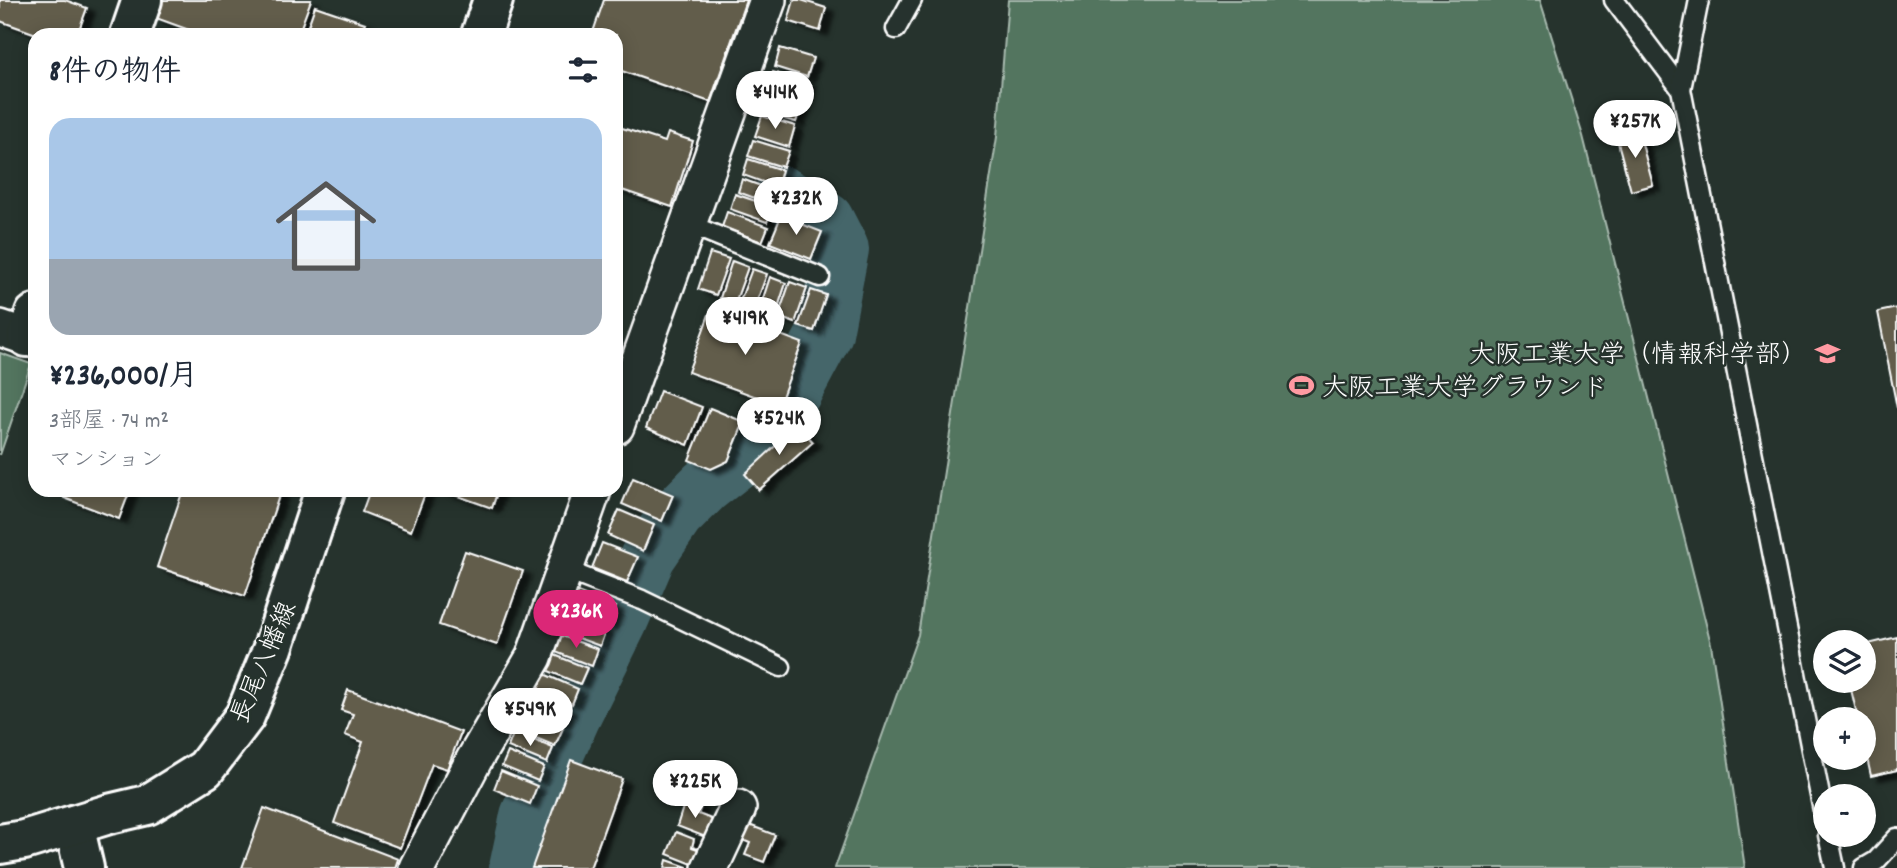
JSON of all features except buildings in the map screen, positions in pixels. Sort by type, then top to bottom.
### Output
[{"type":"main road","points":[[132,28],[142,0]]},
{"type":"main road","points":[[483,28],[493,0]]},
{"type":"main road","name":"長尾八幡線","points":[[19,851],[74,825],[147,805],[205,769],[245,716],[273,648],[323,497]]},
{"type":"main road","points":[[74,825],[84,868]]},
{"type":"street","points":[[623,406],[768,0]]},
{"type":"street","points":[[417,868],[475,758],[534,657],[591,497]]},
{"type":"street","points":[[710,868],[738,808]]},
{"type":"lane","points":[[896,29],[912,0]]},
{"type":"lane","points":[[1614,0],[1681,89]]},
{"type":"lane","points":[[1699,0],[1681,89],[1818,784]]},
{"type":"lane","points":[[688,224],[820,277]]},
{"type":"lane","points":[[565,570],[642,600],[781,667]]},
{"type":"lane","points":[[1864,868],[1876,861],[1897,838]]},
{"type":"lane","points":[[1831,847],[1835,868]]},
{"type":"green space","name":"大阪工業大学グラウンド","points":[[1008,0],[1540,0],[1583,136],[1711,644],[1745,868],[835,868],[918,635],[997,137]]},
{"type":"green space","points":[[0,353],[28,363],[28,373],[0,455]]},
{"type":"waterway","points":[[517,868],[528,816],[648,556],[676,515],[705,486],[765,439],[825,333],[841,249],[826,220],[782,194]]},
{"type":"place","name":"大阪工業大学（情報科学部）","points":[[1827,353]]},
{"type":"place","name":"大阪工業大学グラウンド","points":[[1302,386]]}]
